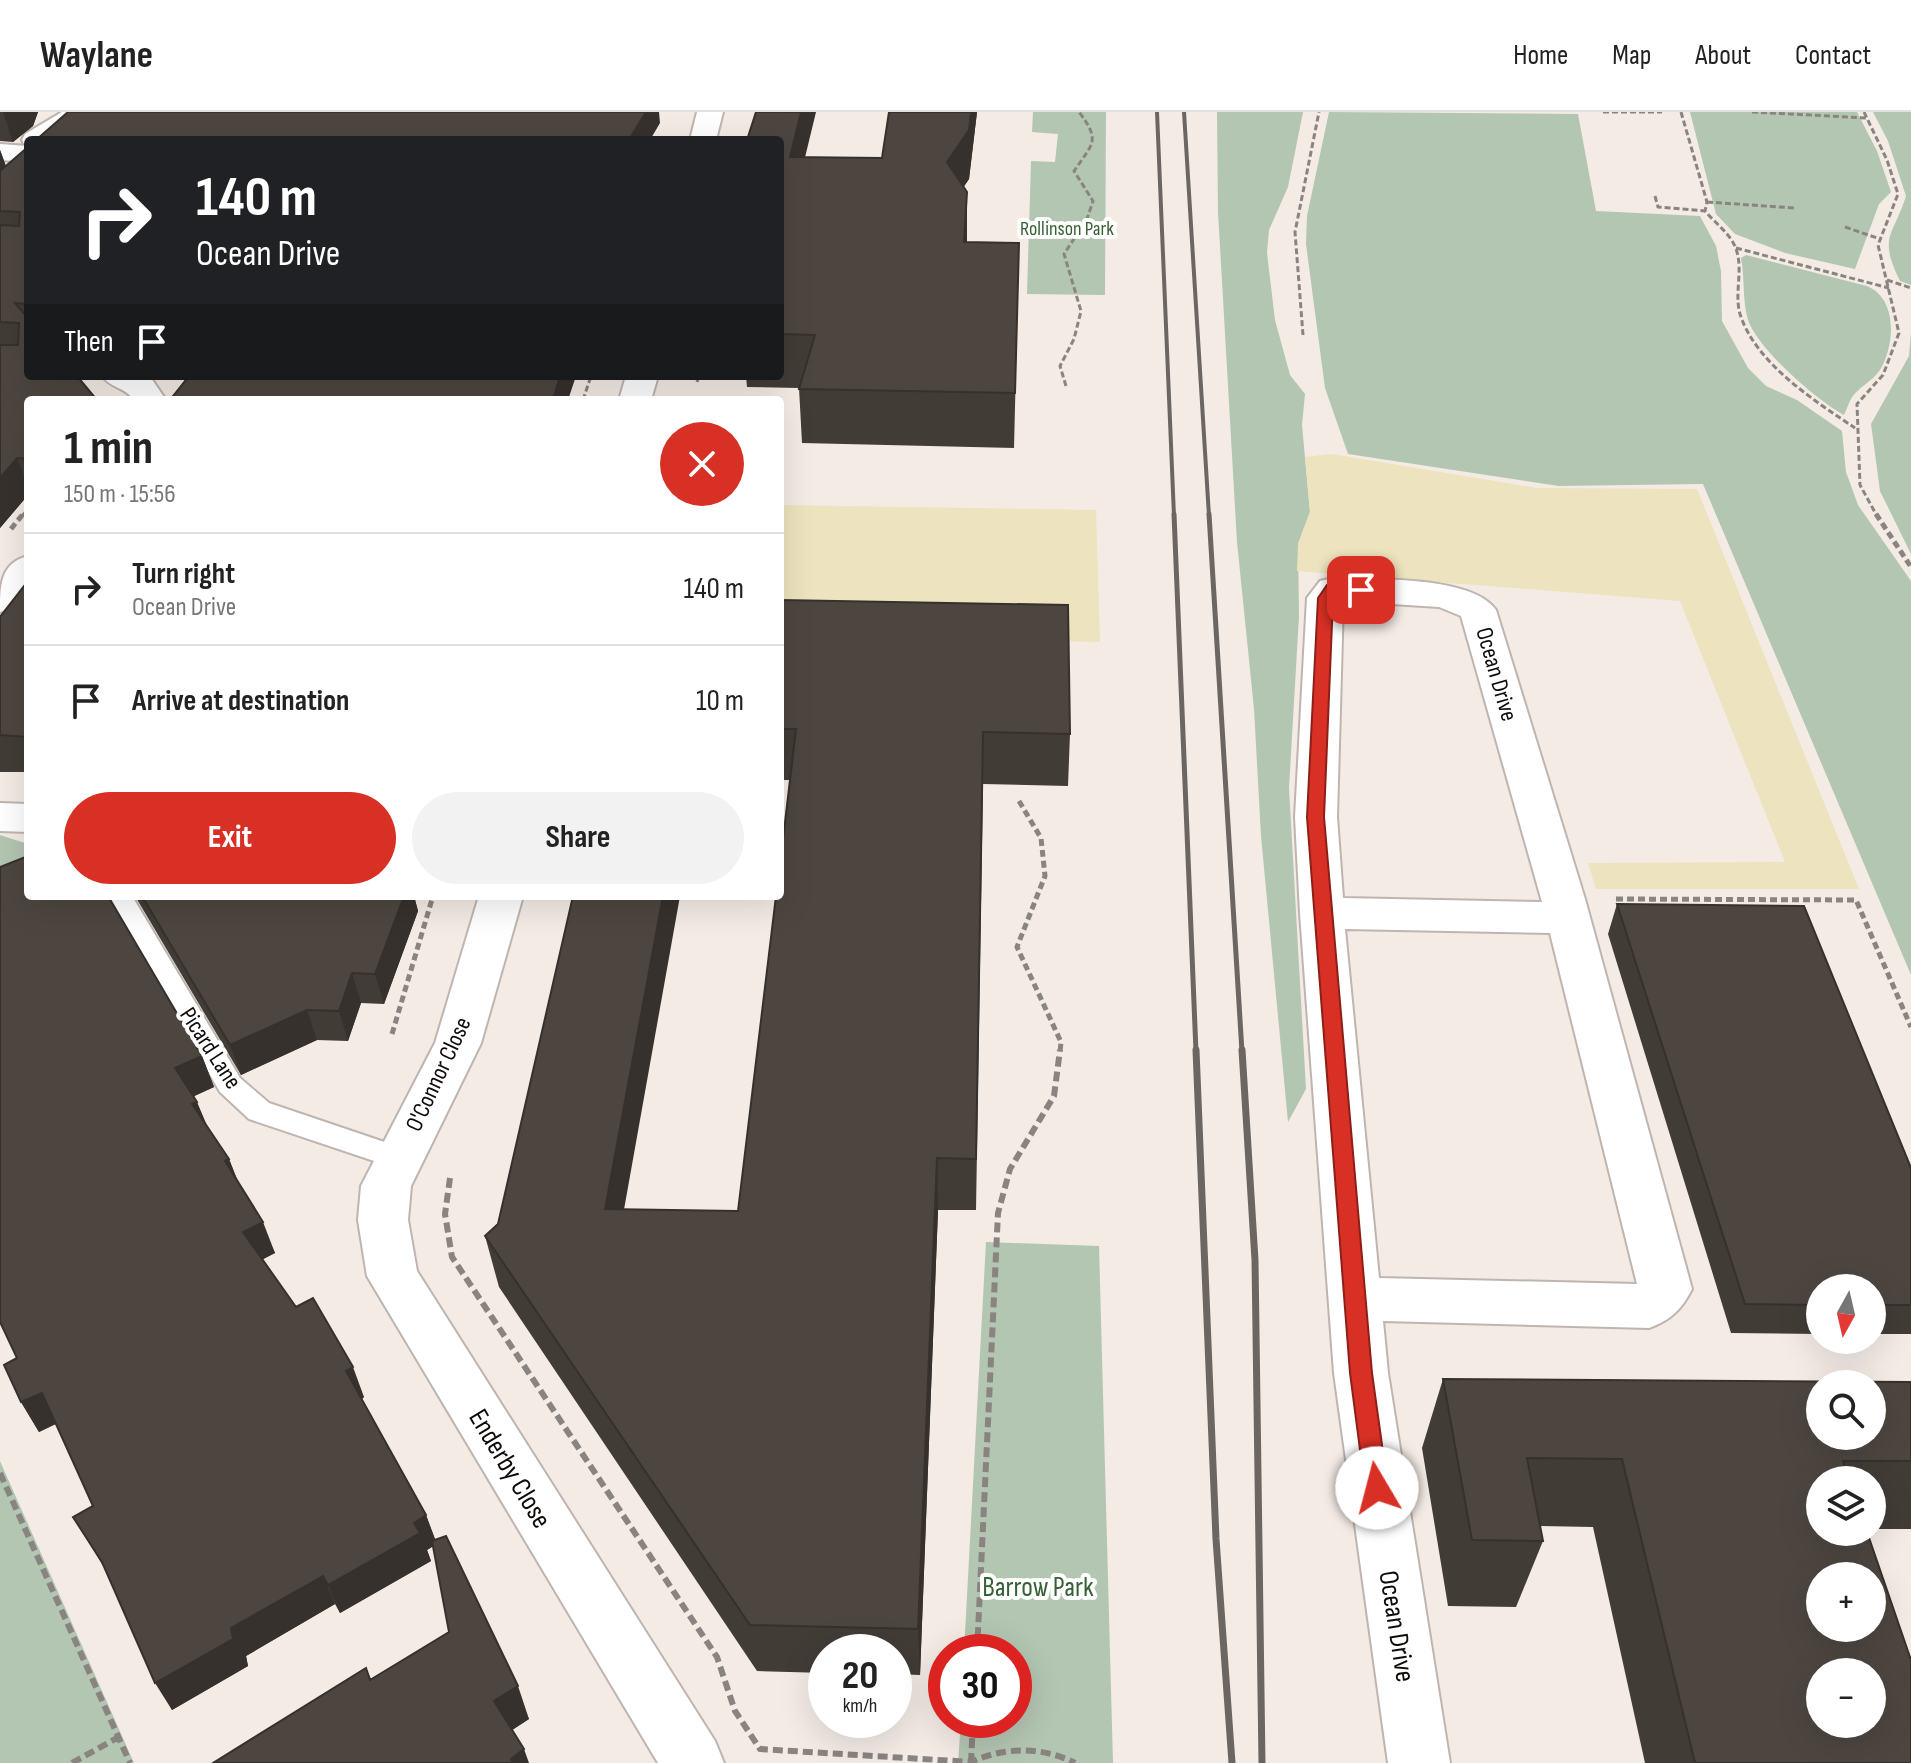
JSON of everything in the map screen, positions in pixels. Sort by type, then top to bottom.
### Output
[{"type":"street","points":[[43,136],[64,125],[79,112]]},
{"type":"street","points":[[704,136],[710,112]]},
{"type":"street","points":[[128,380],[140,385],[147,396]]},
{"type":"street","points":[[0,601],[24,572]]},
{"type":"street","name":"Ocean Drive","points":[[1355,1299],[1649,1306],[1666,1289],[1565,909],[1478,610],[1446,596],[1333,589],[1325,598],[1316,817],[1322,913],[1355,1299],[1367,1417],[1419,1763]]},
{"type":"street","points":[[0,817],[24,818]]},
{"type":"street","name":"O'Connor Close","points":[[398,1158],[458,1043],[500,900]]},
{"type":"street","points":[[1322,913],[1565,909]]},
{"type":"street","name":"Enderby Close","points":[[398,1158],[382,1204],[382,1232],[393,1276],[693,1763]]},
{"type":"lane","name":"Picard Lane","points":[[121,900],[230,1085],[259,1111],[398,1158]]},
{"type":"path","points":[[1066,386],[1060,366],[1074,339],[1081,311],[1064,254],[1087,219],[1093,201],[1074,171],[1094,141],[1093,131],[1079,112]]},
{"type":"path","points":[[1303,335],[1295,232],[1319,112]]},
{"type":"path","points":[[1603,112],[1662,112]]},
{"type":"path","points":[[1681,112],[1707,202],[1705,211]]},
{"type":"path","points":[[1752,112],[1868,118]]},
{"type":"path","points":[[1864,112],[1898,194],[1878,245],[1899,333],[1883,375],[1857,404],[1855,429],[1860,485],[1884,529],[1911,567]]},
{"type":"path","points":[[1655,196],[1658,207],[1705,211],[1736,248],[1889,288]]},
{"type":"path","points":[[1707,202],[1794,208]]},
{"type":"path","points":[[1845,227],[1880,239]]},
{"type":"path","points":[[1736,248],[1739,307],[1748,332],[1807,394],[1855,429]]},
{"type":"path","points":[[1887,279],[1911,288]]},
{"type":"path","points":[[9,531],[24,514]]},
{"type":"path","points":[[978,1634],[998,1213],[1010,1169],[1054,1096],[1061,1042],[1017,947],[1045,876],[1041,838],[1019,801]]},
{"type":"path","points":[[392,1034],[432,900]]},
{"type":"path","points":[[1565,909],[1856,900],[1911,1027]]},
{"type":"path","points":[[456,1162],[450,1176],[445,1214],[452,1257],[717,1657],[735,1711],[760,1749],[971,1762],[984,1755],[1029,1751],[1075,1763]]},
{"type":"path","points":[[0,1473],[130,1763]]},
{"type":"path","points":[[72,1763],[119,1737]]},
{"type":"path","points":[[971,1762],[972,1738]]},
{"type":"green space","name":"Rollinson Park","points":[[1033,112],[1106,112],[1105,295],[1027,294],[1031,161],[1055,162],[1058,134],[1032,132]]},
{"type":"green space","points":[[1217,112],[1303,112],[1288,187],[1269,230],[1267,253],[1275,320],[1290,375],[1305,394],[1302,425],[1310,512],[1298,544],[1299,616],[1289,788],[1306,1089],[1288,1122],[1237,542],[1218,212]]},
{"type":"green space","points":[[1329,112],[1578,114],[1596,211],[1700,216],[1716,246],[1721,271],[1722,321],[1748,368],[1766,386],[1797,400],[1842,431],[1846,472],[1858,505],[1911,581],[1911,975],[1703,484],[1559,486],[1348,454],[1325,388],[1306,244],[1307,216]]},
{"type":"green space","points":[[1690,112],[1857,112],[1877,151],[1891,192],[1879,204],[1855,269],[1785,253],[1735,234],[1716,214]]},
{"type":"green space","points":[[1873,112],[1911,112],[1911,285],[1900,281],[1889,245],[1906,196],[1888,141]]},
{"type":"green space","points":[[1746,255],[1867,286],[1884,301],[1891,324],[1885,360],[1877,374],[1852,397],[1844,415],[1789,373],[1754,332],[1745,305],[1741,258]]},
{"type":"green space","points":[[1911,332],[1911,554],[1880,491],[1871,424],[1909,356]]},
{"type":"green space","points":[[0,835],[24,843],[24,880],[0,889]]},
{"type":"green space","name":"Barrow Park","points":[[986,1242],[1099,1246],[1113,1763],[958,1763],[960,1738],[1032,1738],[1032,1634],[965,1634]]},
{"type":"green space","points":[[0,1461],[134,1763],[0,1763]]},
{"type":"sand","points":[[1332,454],[1537,488],[1697,489],[1859,889],[1596,889],[1588,863],[1785,862],[1680,601],[1297,571],[1298,544],[1310,512],[1305,457]]},
{"type":"sand","points":[[784,505],[1096,510],[1100,642],[784,636]]},
{"type":"building","points":[[68,112],[646,112],[631,136],[41,136]]},
{"type":"building","points":[[756,112],[801,112],[790,157],[882,158],[889,112],[971,112],[969,130],[947,162],[967,192],[964,242],[1019,243],[1015,393],[799,389],[815,335],[784,334],[784,136],[748,136]]},
{"type":"building","points":[[24,150],[24,304],[15,303],[24,313],[24,380],[80,380],[94,396],[24,396],[24,459],[17,458],[0,478],[0,345],[18,345],[19,323],[0,322],[0,225],[19,226],[20,212],[0,211],[0,171]]},
{"type":"building","points":[[186,380],[559,380],[554,396],[173,396]]},
{"type":"building","points":[[24,586],[24,737],[0,735],[0,617]]},
{"type":"building","points":[[784,600],[1068,605],[1070,734],[983,732],[976,1159],[937,1158],[918,1629],[750,1625],[485,1236],[498,1224],[572,900],[662,900],[605,1209],[738,1211],[776,900],[784,900],[784,831],[796,729],[784,729]]},
{"type":"building","points":[[24,858],[24,900],[110,900],[202,1056],[175,1068],[197,1102],[192,1104],[229,1159],[225,1161],[263,1222],[243,1232],[296,1307],[313,1298],[353,1367],[346,1371],[426,1515],[414,1523],[420,1533],[328,1585],[323,1576],[231,1628],[233,1639],[155,1683],[102,1562],[73,1517],[93,1506],[42,1393],[21,1402],[4,1365],[17,1358],[0,1322],[0,867]]},
{"type":"building","points":[[144,900],[403,900],[375,974],[352,973],[339,1011],[307,1010],[230,1045]]},
{"type":"building","points":[[1617,904],[1804,906],[1911,1168],[1911,1305],[1886,1305],[1886,1274],[1806,1274],[1806,1305],[1745,1304]]},
{"type":"building","points":[[1443,1379],[1806,1381],[1806,1450],[1886,1450],[1886,1382],[1911,1382],[1911,1461],[1843,1461],[1845,1466],[1806,1466],[1806,1546],[1872,1546],[1877,1562],[1806,1562],[1806,1642],[1886,1642],[1886,1587],[1911,1660],[1911,1763],[1695,1763],[1622,1459],[1527,1458],[1543,1541],[1472,1540]]},
{"type":"building","points":[[446,1536],[518,1686],[494,1701],[524,1749],[511,1759],[513,1763],[213,1763],[366,1668],[370,1680],[449,1632],[432,1541]]},
{"type":"railway","points":[[1157,112],[1174,516]]},
{"type":"railway","points":[[1184,112],[1209,516]]},
{"type":"railway","points":[[1174,514],[1196,1052]]},
{"type":"railway","points":[[1209,514],[1242,1052]]},
{"type":"railway","points":[[1196,1050],[1216,1539],[1232,1763]]},
{"type":"railway","points":[[1242,1050],[1255,1260],[1262,1763]]},
{"type":"route","points":[[1361,590],[1333,589],[1325,598],[1316,817],[1361,1373],[1377,1488]]}]
